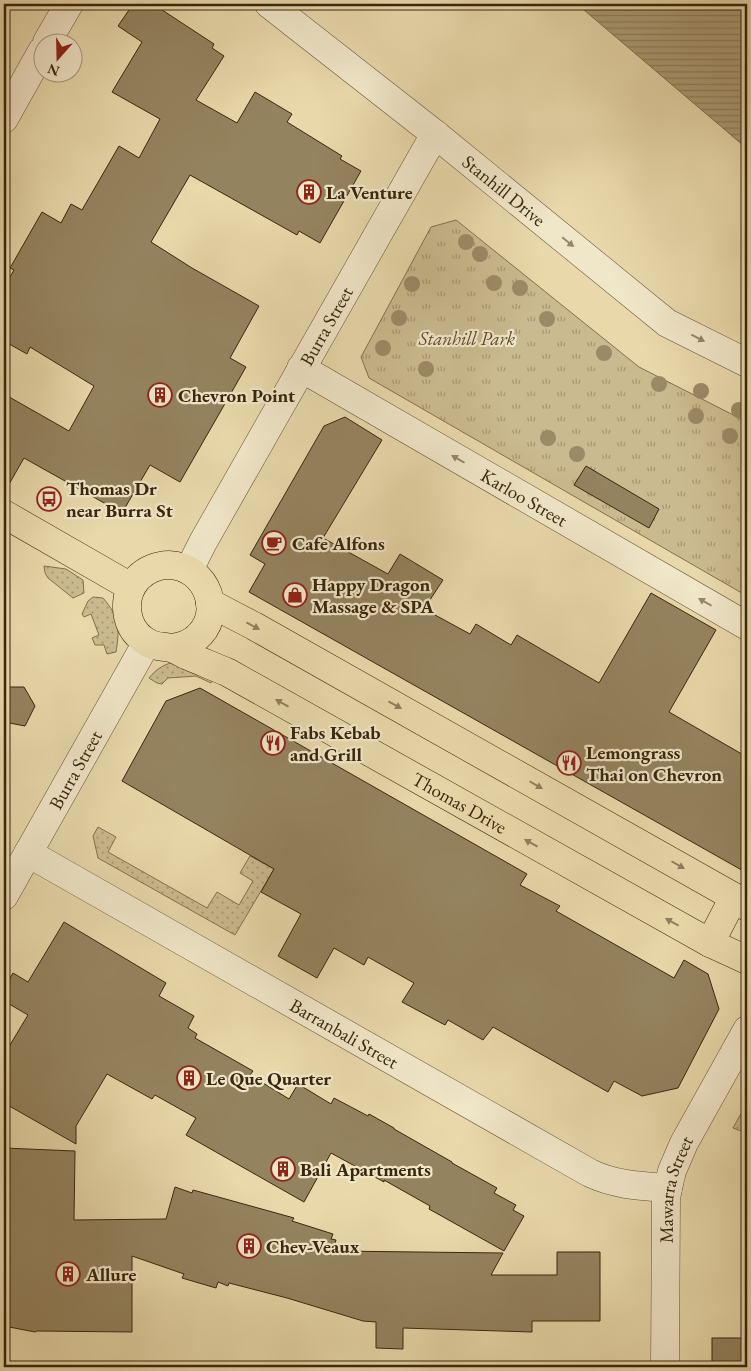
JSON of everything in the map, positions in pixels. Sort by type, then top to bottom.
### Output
[{"type":"main road","points":[[4,514],[131,587],[139,577],[151,569],[163,565],[177,565],[197,576],[204,584],[210,603],[210,616],[204,629],[195,639],[184,646],[159,646]]},
{"type":"main road","name":"Thomas Drive","points":[[131,587],[127,600],[128,614],[131,625],[138,635],[159,646],[227,672],[710,943],[747,960]]},
{"type":"main road","points":[[210,603],[254,626],[740,902],[710,943]]},
{"type":"street","points":[[53,32],[69,4]]},
{"type":"street","name":"Stanhill Drive","points":[[269,4],[435,134],[667,323],[747,363]]},
{"type":"street","points":[[4,119],[32,69]]},
{"type":"street","name":"Burra Street","points":[[189,570],[301,368],[435,134]]},
{"type":"street","name":"Karloo Street","points":[[301,368],[747,626]]},
{"type":"street","name":"Burra Street","points":[[4,896],[28,853],[159,646]]},
{"type":"street","name":"Barranbali Street","points":[[28,853],[590,1173],[610,1182],[668,1188]]},
{"type":"street","name":"Mawarra Street","points":[[665,1367],[666,1211],[668,1188],[679,1153],[747,1030]]},
{"type":"green space","name":"Stanhill Park","points":[[456,220],[639,367],[747,422],[747,596],[369,378],[361,357],[431,227]]},
{"type":"green space","points":[[44,566],[66,569],[83,580],[84,593],[73,598],[48,578]]},
{"type":"green space","points":[[93,597],[103,598],[115,617],[118,630],[116,652],[107,654],[104,645],[95,645],[92,638],[99,635],[91,614],[84,617],[82,614],[88,601]]},
{"type":"green space","points":[[177,661],[215,675],[211,683],[196,676],[168,678],[162,684],[149,678],[162,667]]},
{"type":"green space","points":[[98,827],[116,837],[108,852],[207,908],[217,892],[239,905],[253,881],[240,873],[250,856],[274,869],[235,935],[98,858],[93,836]]},
{"type":"green space","points":[[747,1103],[747,1120],[741,1131],[733,1128]]},
{"type":"shaded area","points":[[577,4],[747,4],[747,148],[744,146]]},
{"type":"building","points":[[133,4],[153,4],[214,44],[212,48],[224,56],[196,100],[237,123],[255,92],[292,114],[287,122],[342,156],[340,159],[361,171],[320,243],[299,231],[297,235],[190,175],[151,242],[259,306],[230,358],[246,367],[180,482],[150,465],[122,513],[24,458],[4,493],[4,394],[69,431],[94,386],[30,347],[27,354],[4,341],[4,287],[14,270],[10,268],[42,212],[61,223],[71,204],[82,210],[119,146],[139,158],[160,119],[112,92],[142,42],[118,26]]},
{"type":"building","points":[[345,417],[382,440],[323,538],[388,574],[400,554],[443,580],[424,609],[470,634],[476,624],[511,645],[517,635],[599,683],[651,593],[716,630],[669,712],[747,757],[747,873],[249,592],[265,564],[250,555],[324,426]]},
{"type":"building","points":[[586,466],[659,509],[649,528],[574,485]]},
{"type":"building","points":[[4,687],[24,687],[35,706],[25,726],[4,722]]},
{"type":"building","points":[[200,688],[527,874],[520,885],[560,906],[556,911],[674,978],[684,960],[708,974],[719,1009],[678,1088],[642,1096],[614,1081],[608,1092],[493,1027],[483,1040],[448,1020],[445,1025],[402,1002],[414,983],[368,957],[364,965],[334,948],[317,978],[278,956],[301,914],[261,892],[274,869],[122,781],[166,701]]},
{"type":"building","points":[[64,922],[166,983],[159,996],[194,1016],[188,1028],[197,1034],[195,1038],[253,1071],[250,1075],[289,1099],[298,1084],[331,1104],[334,1098],[368,1116],[369,1114],[497,1188],[494,1193],[516,1205],[513,1210],[524,1216],[504,1251],[429,1209],[430,1206],[331,1153],[304,1202],[186,1135],[196,1118],[155,1095],[152,1099],[107,1074],[76,1126],[76,1144],[4,1103],[4,1055],[28,1015],[4,1001],[4,989],[13,973],[28,982]]},
{"type":"building","points":[[4,1148],[75,1151],[74,1220],[166,1219],[175,1187],[192,1193],[193,1190],[294,1218],[292,1221],[333,1234],[331,1239],[336,1240],[333,1251],[503,1253],[491,1275],[557,1275],[557,1252],[600,1252],[600,1321],[532,1321],[532,1332],[403,1328],[403,1349],[376,1348],[376,1322],[363,1321],[229,1283],[228,1286],[218,1282],[216,1288],[182,1278],[184,1274],[132,1256],[132,1332],[35,1332],[4,1326]]},
{"type":"building","points":[[712,1338],[747,1338],[747,1367],[712,1367]]},
{"type":"place","name":"La Venture","points":[[309,192]]},
{"type":"place","name":"Chevron Point","points":[[160,395]]},
{"type":"place","name":"Thomas Dr near Burra St","points":[[49,499]]},
{"type":"place","name":"Cafe Alfons","points":[[274,543]]},
{"type":"place","name":"Happy Dragon Massage & SPA","points":[[295,595]]},
{"type":"place","name":"Fabs Kebab and Grill","points":[[273,743]]},
{"type":"place","name":"Lemongrass Thai on Chevron","points":[[569,763]]},
{"type":"place","name":"Le Que Quarter","points":[[189,1078]]},
{"type":"place","name":"Bali Apartments","points":[[283,1169]]},
{"type":"place","name":"Chev-Veaux","points":[[249,1246]]},
{"type":"place","name":"Allure","points":[[68,1274]]}]
